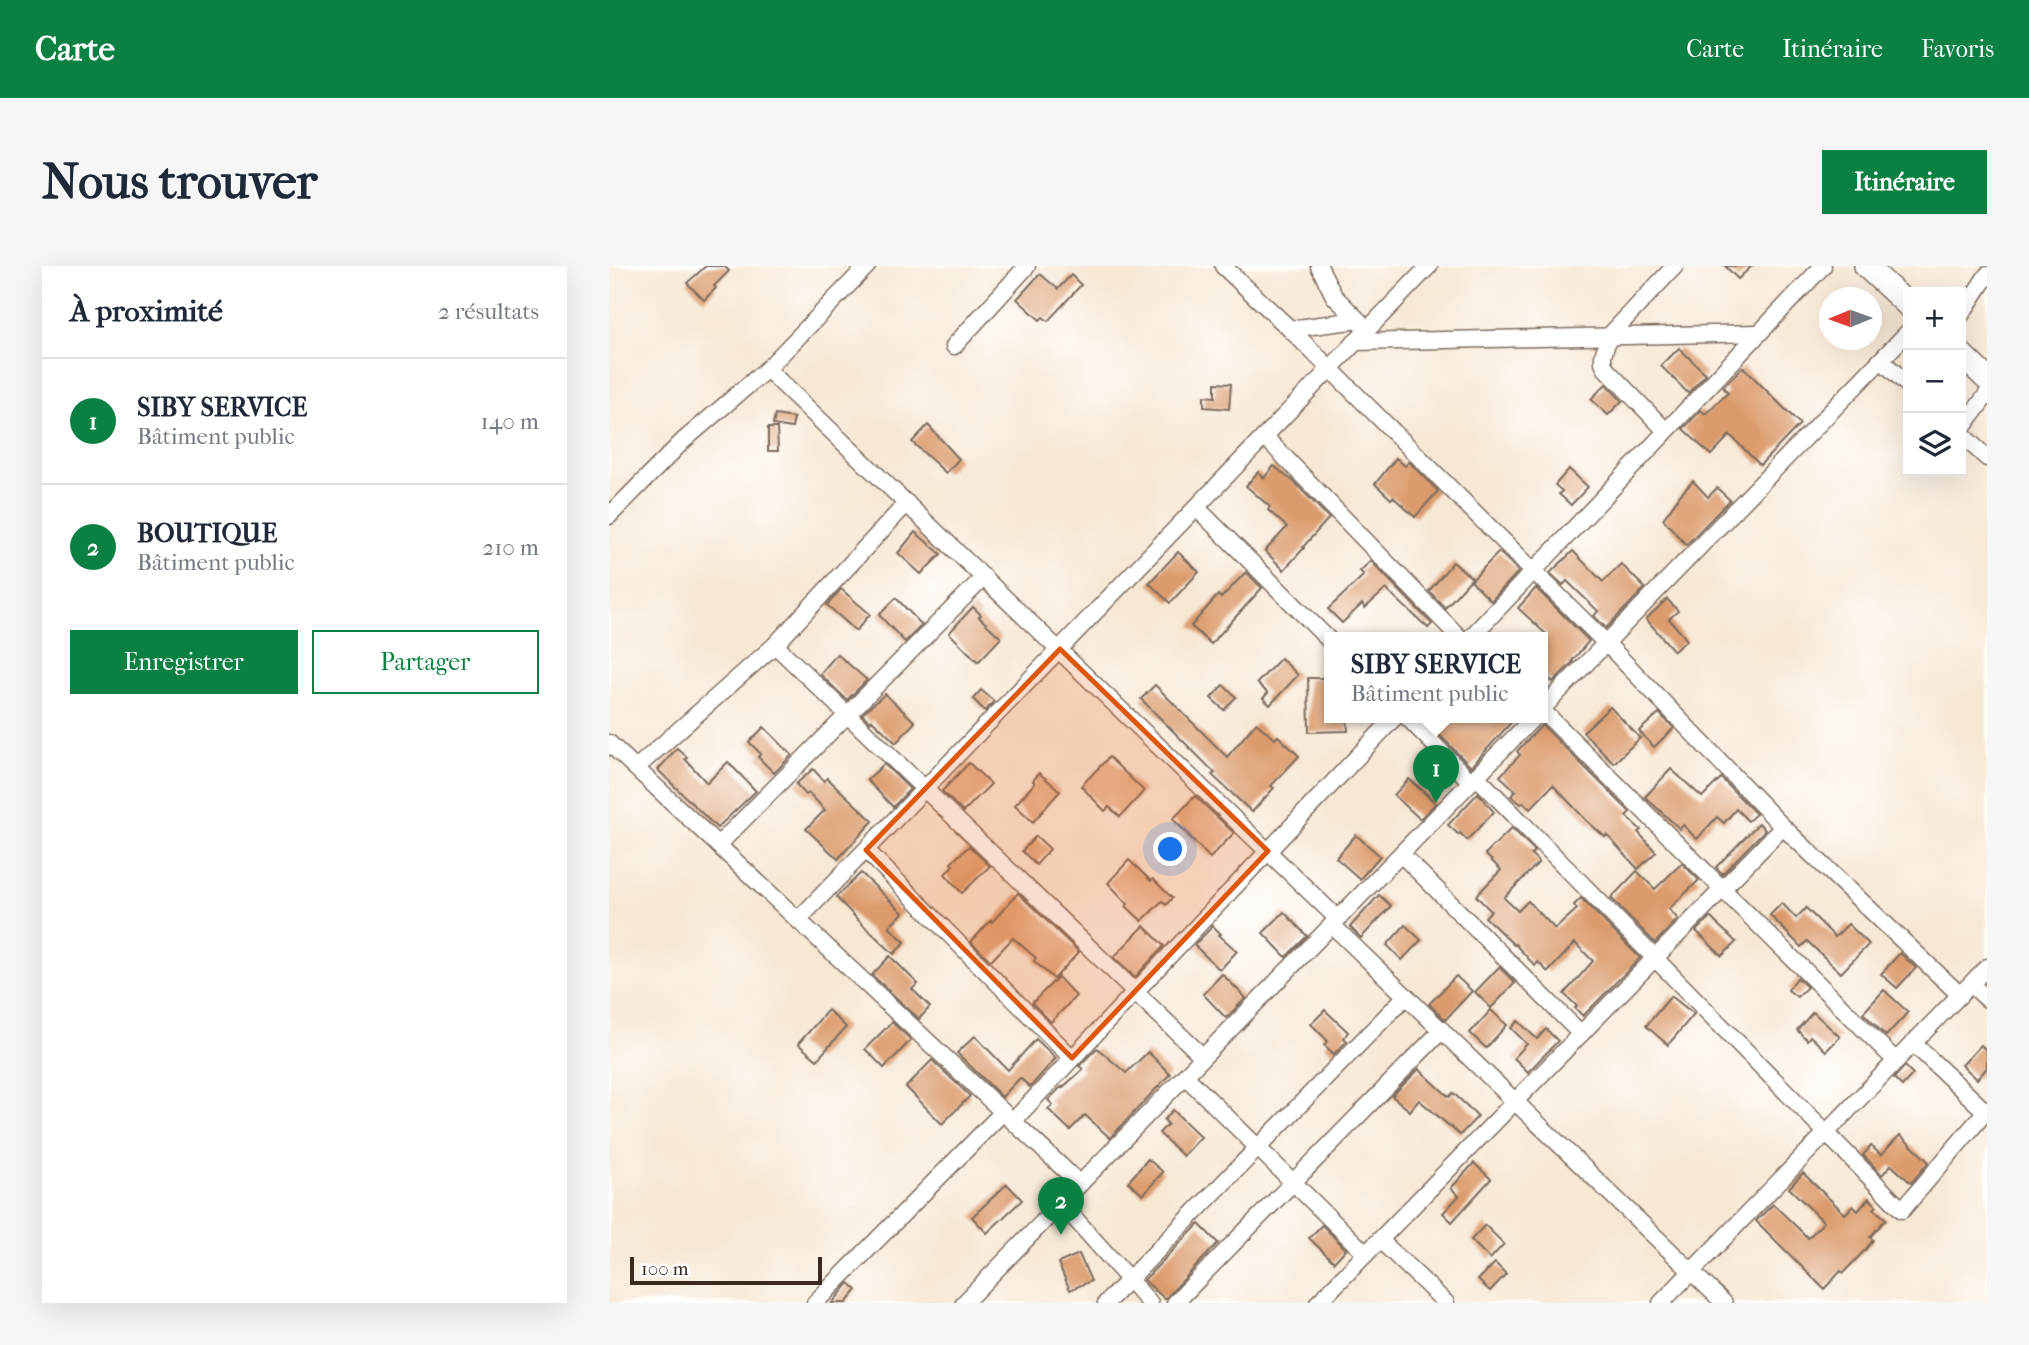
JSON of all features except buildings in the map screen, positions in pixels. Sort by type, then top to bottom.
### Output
[{"type":"highway","points":[[1866,266],[1903,300]]},
{"type":"highway","points":[[1966,359],[1987,379]]},
{"type":"street","points":[[609,516],[683,441],[767,369],[867,266]]},
{"type":"street","points":[[954,346],[1027,266]]},
{"type":"street","points":[[1223,266],[1290,328],[1606,643],[1783,827],[1965,990],[1987,999]]},
{"type":"street","points":[[1318,266],[1334,296],[1363,324]]},
{"type":"street","points":[[798,920],[1331,369],[1355,342],[1363,324],[1429,266]]},
{"type":"street","points":[[1666,431],[1607,369],[1603,356],[1609,336],[1675,266]]},
{"type":"street","points":[[1476,632],[1823,266]]},
{"type":"street","points":[[1966,307],[1987,275]]},
{"type":"street","points":[[1290,328],[1363,324]]},
{"type":"street","points":[[1355,342],[1759,333]]},
{"type":"street","points":[[1548,704],[1903,337]]},
{"type":"street","points":[[1881,360],[1903,380]]},
{"type":"street","points":[[767,369],[1268,851],[1406,996],[1724,1303]]},
{"type":"street","points":[[1966,425],[1987,394]]},
{"type":"street","points":[[1265,437],[1454,632]]},
{"type":"street","points":[[1966,437],[1987,458]]},
{"type":"street","points":[[636,768],[775,645],[907,503]]},
{"type":"street","points":[[1197,508],[1324,635]]},
{"type":"street","points":[[718,845],[984,577]]},
{"type":"street","points":[[775,645],[1203,1057]]},
{"type":"street","points":[[1548,714],[1896,1061]]},
{"type":"street","points":[[815,1303],[1072,1058],[1389,723]]},
{"type":"street","points":[[1413,723],[1655,958],[1902,1210],[1986,1111],[1913,1043]]},
{"type":"street","points":[[964,1303],[1528,723]]},
{"type":"street","points":[[609,743],[1080,1184]]},
{"type":"street","points":[[1318,1303],[1783,827]]},
{"type":"street","points":[[866,850],[1072,1058]]},
{"type":"street","points":[[1401,854],[1581,1034]]},
{"type":"street","points":[[1661,1303],[1987,967]]},
{"type":"street","points":[[1106,1303],[1406,996]]},
{"type":"street","points":[[1175,1303],[1442,1030]]},
{"type":"street","points":[[1185,1076],[1366,1254]]},
{"type":"street","points":[[1061,1203],[1150,1303]]},
{"type":"street","points":[[1380,1240],[1445,1303]]},
{"type":"highlighted area","points":[[1060,649],[1268,851],[1072,1058],[866,850]]},
{"type":"place","name":"SIBY SERVICE","points":[[1436,803]]},
{"type":"place","name":"BOUTIQUE","points":[[1061,1235]]}]
